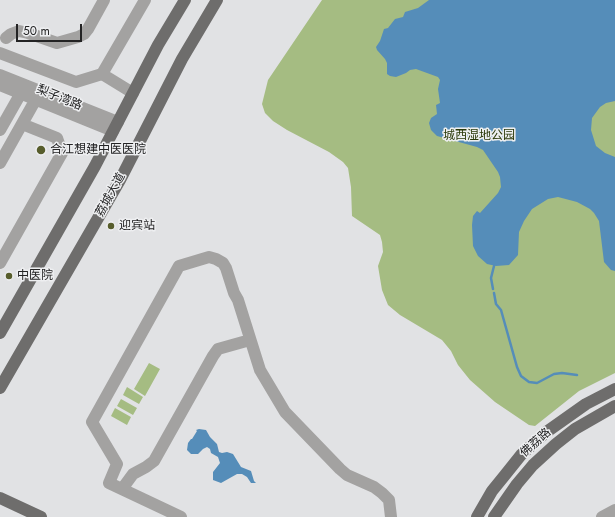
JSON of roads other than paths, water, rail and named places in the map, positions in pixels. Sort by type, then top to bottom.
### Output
[{"type":"main road","points":[[0,333],[95,166],[158,45],[185,0]]},
{"type":"main road","name":"荔城大道","points":[[0,388],[120,180],[182,59],[217,0]]},
{"type":"main road","name":"佛荔路","points":[[477,517],[492,491],[521,455],[545,433],[586,404],[615,389]]},
{"type":"main road","name":"佛荔路","points":[[494,517],[517,484],[533,465],[575,429],[615,406]]},
{"type":"main road","points":[[0,498],[16,512],[41,517]]},
{"type":"street","points":[[100,1],[88,29],[84,34],[78,37],[60,43],[53,43],[19,31],[11,34],[2,46],[76,82],[102,74],[145,0]]},
{"type":"street","points":[[102,74],[133,92]]},
{"type":"street","name":"梨子湾路","points":[[0,75],[116,126]]},
{"type":"street","name":"梨子湾路","points":[[0,85],[36,99],[116,126]]},
{"type":"street","points":[[0,130],[21,93]]},
{"type":"street","points":[[0,163],[36,99]]},
{"type":"street","points":[[0,263],[62,153],[57,138],[22,124]]},
{"type":"street","points":[[181,517],[109,483],[117,464],[92,422],[179,266],[209,257],[223,263],[226,268],[234,293],[238,300],[260,370],[285,412],[347,476],[374,487],[382,493],[389,500],[391,517]]},
{"type":"street","points":[[122,489],[133,474],[146,467],[156,457],[212,356],[218,349],[250,340]]},
{"type":"street","points":[[602,517],[615,510]]},
{"type":"water","points":[[429,0],[615,0],[615,101],[606,103],[600,107],[592,118],[591,130],[596,146],[605,153],[615,157],[615,271],[611,270],[604,262],[599,221],[594,213],[577,202],[558,197],[548,199],[532,209],[519,232],[518,255],[509,265],[496,266],[487,264],[478,256],[473,246],[473,216],[477,211],[480,213],[498,193],[501,187],[498,172],[483,150],[437,136],[431,130],[429,123],[431,118],[437,114],[436,105],[440,103],[438,89],[440,80],[438,77],[416,69],[410,70],[396,77],[390,76],[387,74],[387,63],[376,47],[380,41],[384,29],[388,28],[395,19],[403,17],[405,12],[418,8]]},
{"type":"water","points":[[196,430],[206,430],[217,444],[219,452],[233,454],[241,467],[251,471],[256,483],[251,483],[247,477],[242,474],[237,474],[221,483],[213,480],[213,472],[220,463],[218,457],[211,453],[210,449],[207,447],[198,454],[191,454],[187,450],[188,443],[197,431]]},
{"type":"waterway","points":[[493,289],[491,278],[494,266]]},
{"type":"waterway","points":[[494,293],[496,304],[501,310],[517,367],[521,376],[529,382],[537,383],[554,374],[562,373],[577,375]]},
{"type":"place","name":"合江想建中医医院","points":[[41,150]]},
{"type":"place","name":"迎宾站","points":[[111,226]]},
{"type":"place","name":"中医院","points":[[9,276]]},
{"type":"park label","name":"城西湿地公园","points":[[479,136]]}]
